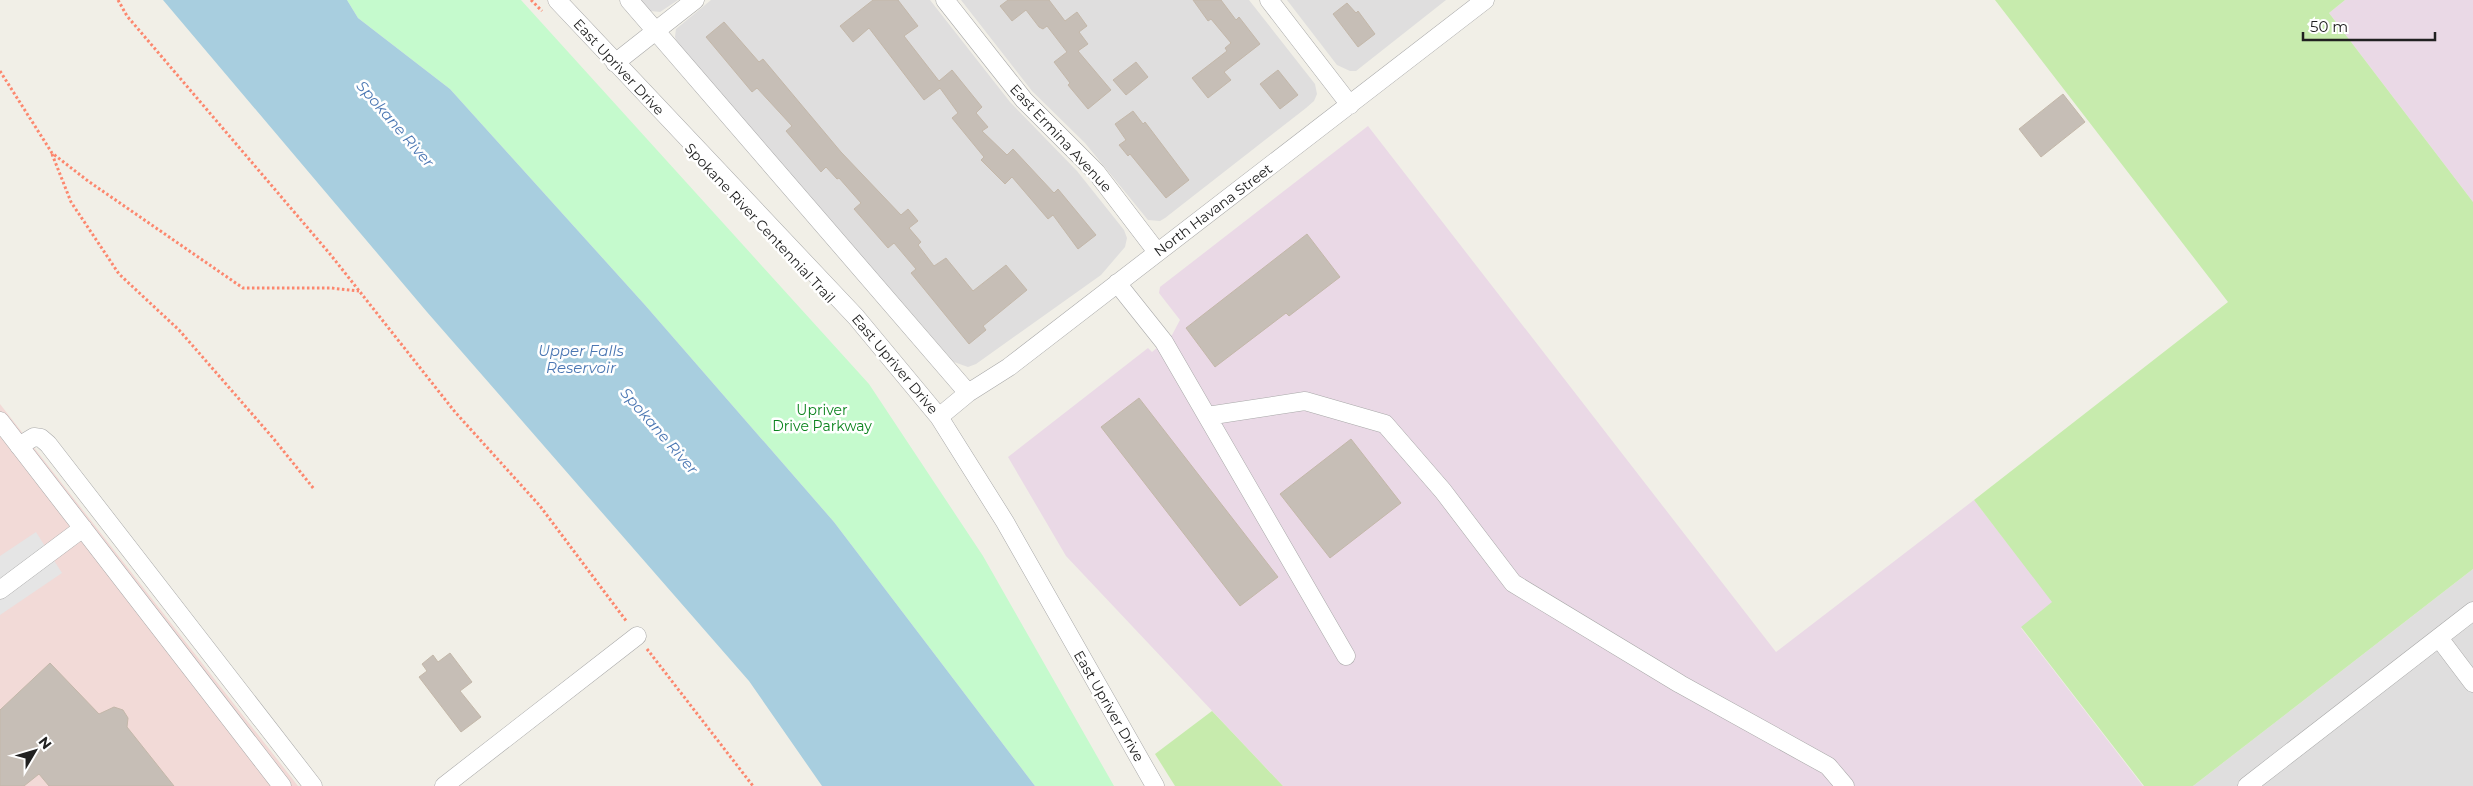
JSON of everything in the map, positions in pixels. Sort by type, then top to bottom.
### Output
[{"type":"street","name":"East Upriver Drive","points":[[556,0],[856,317],[939,417],[1005,522],[1155,786]]},
{"type":"street","points":[[628,0],[968,393]]},
{"type":"street","points":[[615,63],[695,0]]},
{"type":"street","name":"East Ermina Avenue","points":[[946,0],[1024,100],[1096,172],[1157,252]]},
{"type":"street","points":[[1269,0],[1350,105]]},
{"type":"street","name":"North Havana Street","points":[[939,417],[968,393],[1009,367],[1485,0]]},
{"type":"street","points":[[1117,283],[1164,342],[1346,656]]},
{"type":"street","points":[[1207,416],[1305,401],[1385,424],[1443,491],[1512,582],[1680,684],[1828,766],[1845,786]]},
{"type":"street","points":[[0,421],[282,786]]},
{"type":"street","points":[[19,446],[34,436],[41,438],[48,444],[313,786]]},
{"type":"street","points":[[0,590],[82,528]]},
{"type":"street","points":[[2247,786],[2473,611]]},
{"type":"street","points":[[444,786],[637,636]]},
{"type":"street","points":[[2439,638],[2473,683]]},
{"type":"path","points":[[118,0],[127,16],[359,291],[455,412],[540,506],[711,734],[753,786]]},
{"type":"path","points":[[531,0],[545,14]]},
{"type":"path","points":[[0,71],[52,153],[72,202],[119,274],[179,330],[273,438],[314,490]]},
{"type":"path","points":[[52,153],[88,181],[243,288],[331,288],[359,291]]},
{"type":"shaded area","points":[[639,0],[678,0],[660,12],[651,11]]},
{"type":"shaded area","points":[[711,0],[930,0],[1010,102],[1077,171],[1124,230],[1127,238],[1125,247],[1101,275],[976,364],[968,367],[954,362],[678,45],[675,37],[676,29]]},
{"type":"shaded area","points":[[961,0],[1249,0],[1315,84],[1317,94],[1314,101],[1306,108],[1165,218],[1160,221],[1148,220],[1085,143],[1032,91]]},
{"type":"shaded area","points":[[1287,0],[1446,0],[1356,71],[1350,71],[1337,65]]},
{"type":"shaded area","points":[[2345,0],[2473,0],[2473,202],[2329,13]]},
{"type":"shaded area","points":[[1368,126],[1776,652],[1974,500],[2053,602],[2021,628],[2143,786],[1283,786],[1066,556],[1008,457],[1148,348],[1152,352],[1172,335],[1180,320],[1159,293],[1160,287]]},
{"type":"shaded area","points":[[0,404],[298,786],[0,786]]},
{"type":"shaded area","points":[[36,532],[62,573],[0,615],[0,556]]},
{"type":"shaded area","points":[[2473,569],[2473,786],[2193,786]]},
{"type":"green space","name":"Upriver Drive Parkway","points":[[347,0],[521,0],[869,384],[983,556],[1114,786],[1035,786],[834,522],[645,305],[450,89],[358,18]]},
{"type":"green space","points":[[1995,0],[2345,0],[2329,13],[2473,202],[2473,569],[2193,786],[2144,786],[2021,627],[2052,602],[1974,500],[2228,302]]},
{"type":"green space","points":[[1212,711],[1283,786],[1175,786],[1155,754]]},
{"type":"water","name":"Upper Falls Reservoir","points":[[163,0],[347,0],[358,18],[450,89],[645,305],[834,522],[1035,786],[822,786],[749,681],[427,312]]},
{"type":"building","points":[[873,0],[898,0],[918,26],[904,36],[939,81],[952,70],[982,107],[976,113],[988,127],[982,131],[1007,155],[1013,149],[1054,193],[1058,189],[1096,235],[1078,249],[1053,215],[1048,219],[1012,177],[1005,184],[981,160],[984,157],[952,118],[958,113],[940,88],[924,100],[869,28],[853,42],[840,26]]},
{"type":"building","points":[[1008,0],[1049,0],[1065,21],[1077,12],[1087,26],[1079,32],[1088,44],[1078,51],[1111,90],[1088,109],[1068,85],[1070,83],[1054,62],[1067,52],[1047,26],[1043,29],[1039,27],[1026,10],[1012,21],[1000,6]]},
{"type":"building","points":[[1193,0],[1221,0],[1236,20],[1239,17],[1260,44],[1224,72],[1231,80],[1208,98],[1192,78],[1227,51],[1225,48],[1231,43],[1211,19],[1208,21]]},
{"type":"building","points":[[1347,3],[1356,13],[1358,11],[1375,34],[1358,47],[1333,14]]},
{"type":"building","points":[[724,22],[759,62],[763,59],[841,152],[901,215],[908,209],[918,221],[909,228],[921,242],[918,245],[934,266],[946,258],[973,291],[1006,265],[1027,290],[983,326],[986,330],[969,344],[911,273],[916,269],[894,243],[888,248],[854,209],[861,203],[839,178],[837,179],[826,167],[821,172],[786,131],[792,126],[757,88],[752,92],[706,37]]},
{"type":"building","points":[[1136,62],[1148,77],[1126,95],[1113,80]]},
{"type":"building","points":[[1278,70],[1298,95],[1280,109],[1260,84]]},
{"type":"building","points":[[2063,94],[2085,122],[2041,157],[2019,129]]},
{"type":"building","points":[[1133,111],[1143,124],[1145,122],[1189,180],[1166,198],[1130,154],[1128,156],[1119,145],[1126,140],[1115,124]]},
{"type":"building","points":[[1307,234],[1340,277],[1289,316],[1286,313],[1215,367],[1186,328]]},
{"type":"building","points":[[1139,398],[1278,577],[1240,606],[1101,427]]},
{"type":"building","points":[[1351,439],[1401,503],[1330,558],[1280,494]]},
{"type":"building","points":[[450,653],[472,682],[460,691],[481,717],[461,732],[419,677],[427,671],[422,664],[433,655],[438,662]]},
{"type":"building","points":[[50,663],[99,714],[114,707],[123,710],[128,718],[127,727],[174,786],[49,786],[39,774],[24,786],[0,786],[0,710]]},
{"type":"water label","name":"Spokane River","points":[[395,124]]},
{"type":"water label","name":"Spokane River","points":[[659,431]]}]
